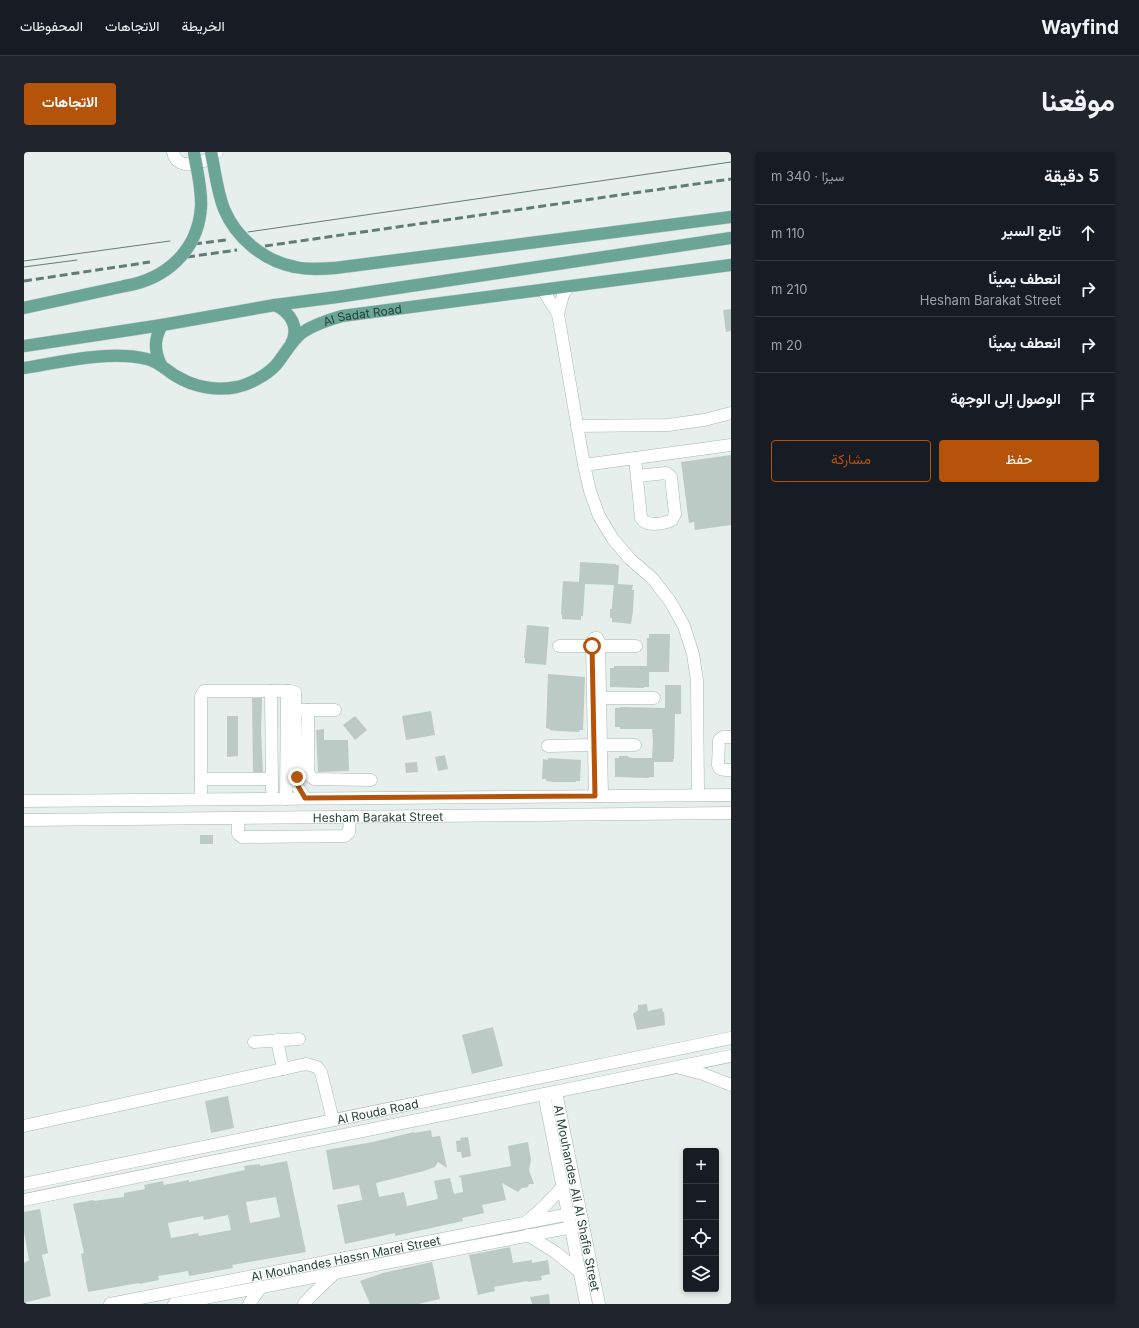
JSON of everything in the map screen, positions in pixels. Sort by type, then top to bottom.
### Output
[{"type":"main road","points":[[24,308],[146,282],[165,271],[181,257],[193,238],[201,207],[201,196],[194,152]]},
{"type":"main road","points":[[212,152],[220,196],[224,209],[230,221],[247,242],[263,254],[281,263],[308,269],[335,268],[731,217]]},
{"type":"main road","name":"Al Sadat Road","points":[[24,346],[276,305],[731,238]]},
{"type":"main road","name":"Al Sadat Road","points":[[24,368],[115,356],[148,360],[161,365],[176,376],[195,385],[217,389],[238,386],[258,378],[275,366],[288,348],[302,333],[320,322],[342,316],[731,265]]},
{"type":"main road","points":[[337,297],[332,306],[333,311],[337,315],[342,316]]},
{"type":"main road","points":[[276,305],[285,310],[292,318],[295,328],[293,339],[288,348]]},
{"type":"main road","points":[[161,365],[156,355],[155,344],[157,334],[162,324]]},
{"type":"street","points":[[173,152],[173,156],[179,162],[191,164],[208,160],[217,152]]},
{"type":"street","points":[[568,287],[560,305],[558,314],[584,466],[590,491],[599,516],[613,539],[670,601],[684,626],[693,654],[697,681],[698,795]]},
{"type":"street","points":[[542,290],[558,314]]},
{"type":"street","points":[[577,426],[668,425],[704,420],[731,412]]},
{"type":"street","points":[[584,466],[731,445]]},
{"type":"street","points":[[635,458],[640,518],[648,524],[672,520],[675,514],[671,477],[669,474],[663,473],[637,476]]},
{"type":"street","points":[[558,646],[636,646]]},
{"type":"street","points":[[596,646],[600,698],[598,745]]},
{"type":"street","points":[[596,646],[598,796]]},
{"type":"street","points":[[201,799],[201,696],[204,691],[296,692],[302,710],[308,772],[311,777],[314,779],[367,780],[364,798]]},
{"type":"street","points":[[272,691],[272,785],[277,792],[285,798]]},
{"type":"street","points":[[285,798],[287,691]]},
{"type":"street","points":[[600,698],[654,698]]},
{"type":"street","points":[[302,710],[335,710]]},
{"type":"street","points":[[302,710],[298,786],[305,798]]},
{"type":"street","points":[[731,737],[724,737],[719,740],[718,765],[718,767],[722,770],[731,770]]},
{"type":"street","points":[[548,746],[635,745]]},
{"type":"street","points":[[201,780],[272,785]]},
{"type":"street","points":[[256,799],[262,792],[272,785]]},
{"type":"street","name":"Hesham Barakat Street","points":[[24,801],[731,795]]},
{"type":"street","points":[[497,797],[498,815]]},
{"type":"street","points":[[90,800],[90,819]]},
{"type":"street","name":"Hesham Barakat Street","points":[[24,820],[731,813]]},
{"type":"street","points":[[238,818],[238,834],[242,837],[345,836],[349,832],[350,817]]},
{"type":"street","name":"Al Rouda Road","points":[[24,1184],[731,1038]]},
{"type":"street","points":[[254,1042],[300,1039]]},
{"type":"street","points":[[278,1040],[283,1069]]},
{"type":"street","name":"Al Rouda Road","points":[[24,1200],[731,1056]]},
{"type":"street","points":[[24,1126],[309,1064],[319,1069],[322,1076],[333,1120]]},
{"type":"street","points":[[675,1068],[703,1074],[731,1085]]},
{"type":"street","name":"Al Mouhandes Ali Al Shafie Street","points":[[550,1093],[563,1186],[574,1213]]},
{"type":"street","name":"Al Mouhandes Ali Al Shafie Street","points":[[550,1093],[577,1226],[599,1304]]},
{"type":"street","points":[[406,1105],[404,1114],[406,1118],[411,1121]]},
{"type":"street","points":[[365,1114],[369,1116],[371,1121],[369,1130]]},
{"type":"street","points":[[524,1223],[552,1200],[563,1186]]},
{"type":"street","name":"Al Mouhandes Hassn Marei Street","points":[[110,1304],[574,1213]]},
{"type":"street","name":"Al Mouhandes Ali Al Shafie Street","points":[[577,1226],[580,1272],[586,1304]]},
{"type":"street","name":"Al Mouhandes Hassn Marei Street","points":[[182,1303],[224,1299],[261,1287],[577,1226]]},
{"type":"street","points":[[528,1236],[555,1252],[580,1272]]},
{"type":"street","points":[[304,1304],[335,1273]]},
{"type":"street","points":[[221,1282],[224,1299]]},
{"type":"street","points":[[249,1304],[261,1287]]},
{"type":"building","points":[[731,309],[731,331],[726,332],[723,310]]},
{"type":"building","points":[[731,455],[731,525],[695,530],[694,522],[689,523],[681,462]]},
{"type":"building","points":[[580,562],[619,565],[618,584],[633,585],[633,611],[631,624],[612,622],[612,618],[610,618],[614,585],[585,584],[583,616],[581,616],[581,620],[562,619],[563,581],[579,582]]},
{"type":"building","points":[[527,625],[549,627],[546,665],[525,663],[524,658]]},
{"type":"building","points":[[649,634],[670,634],[669,672],[649,672],[649,687],[610,687],[610,668],[614,668],[614,666],[647,666],[647,638],[649,638]]},
{"type":"building","points":[[548,674],[585,677],[583,730],[580,730],[579,732],[557,731],[546,728]]},
{"type":"building","points":[[665,685],[681,685],[681,714],[675,714],[673,762],[654,762],[654,777],[615,777],[615,758],[619,758],[619,756],[628,756],[633,758],[652,758],[653,741],[652,729],[620,729],[620,727],[615,727],[615,708],[665,708]]},
{"type":"building","points":[[252,698],[262,698],[261,732],[263,772],[253,772]]},
{"type":"building","points":[[431,711],[435,735],[406,740],[402,716]]},
{"type":"building","points":[[227,716],[238,716],[238,756],[227,757]]},
{"type":"building","points":[[355,716],[367,730],[355,740],[343,725]]},
{"type":"building","points":[[324,729],[324,740],[348,740],[349,771],[318,772],[316,730]]},
{"type":"building","points":[[445,755],[448,769],[438,771],[435,757]]},
{"type":"building","points":[[548,758],[581,760],[580,781],[554,782],[542,779],[543,759],[548,760]]},
{"type":"building","points":[[417,762],[418,772],[406,773],[405,763]]},
{"type":"building","points":[[200,835],[213,835],[213,844],[200,844]]},
{"type":"building","points":[[647,1004],[648,1011],[662,1008],[664,1012],[665,1025],[637,1030],[633,1014],[638,1010],[638,1005]]},
{"type":"building","points":[[493,1027],[503,1066],[472,1074],[462,1035]]},
{"type":"building","points":[[228,1096],[234,1128],[211,1133],[205,1101]]},
{"type":"building","points":[[431,1130],[432,1137],[440,1136],[447,1168],[438,1162],[435,1167],[424,1171],[376,1183],[379,1197],[404,1192],[407,1206],[438,1199],[434,1181],[450,1178],[454,1194],[463,1192],[461,1178],[458,1176],[511,1166],[508,1146],[528,1142],[531,1160],[529,1170],[534,1184],[529,1184],[528,1187],[522,1188],[518,1192],[502,1183],[506,1200],[482,1205],[484,1213],[462,1218],[463,1221],[395,1236],[395,1233],[345,1244],[337,1205],[362,1200],[359,1185],[333,1190],[326,1150],[373,1142],[414,1132]]},
{"type":"building","points":[[468,1137],[471,1156],[462,1158],[461,1152],[457,1152],[456,1141],[461,1140],[460,1138]]},
{"type":"building","points":[[287,1161],[306,1252],[232,1265],[233,1268],[189,1276],[188,1271],[158,1276],[159,1280],[88,1292],[81,1254],[84,1253],[73,1204],[93,1200],[124,1197],[124,1193],[145,1189],[144,1185],[163,1181],[164,1185],[189,1180],[189,1182],[245,1170],[244,1166],[260,1164],[260,1166]],"holes":[[[276,1197],[280,1217],[250,1223],[246,1202]],[[228,1215],[231,1230],[199,1236],[198,1233],[171,1238],[168,1223],[203,1216],[204,1220]]]},
{"type":"building","points":[[40,1209],[48,1253],[42,1255],[51,1296],[24,1303],[24,1263],[29,1260],[24,1232],[24,1212]]},
{"type":"building","points":[[510,1247],[513,1263],[532,1260],[532,1263],[548,1260],[550,1274],[541,1276],[542,1280],[494,1287],[495,1291],[478,1295],[469,1255]]},
{"type":"building","points":[[432,1262],[440,1299],[418,1304],[370,1304],[360,1281],[383,1273]]},
{"type":"building","points":[[549,1294],[550,1304],[532,1304],[530,1297]]},
{"type":"tram line","points":[[248,232],[731,162]]},
{"type":"tram line","points":[[24,261],[170,241]]},
{"type":"tram line","points":[[24,267],[77,260]]},
{"type":"railway","points":[[265,246],[731,179]]},
{"type":"railway","points":[[194,244],[226,240]]},
{"type":"railway","points":[[187,257],[237,250]]},
{"type":"railway","points":[[24,281],[150,262]]},
{"type":"route","points":[[297,777],[300,792],[305,798],[595,796],[592,646]]}]
